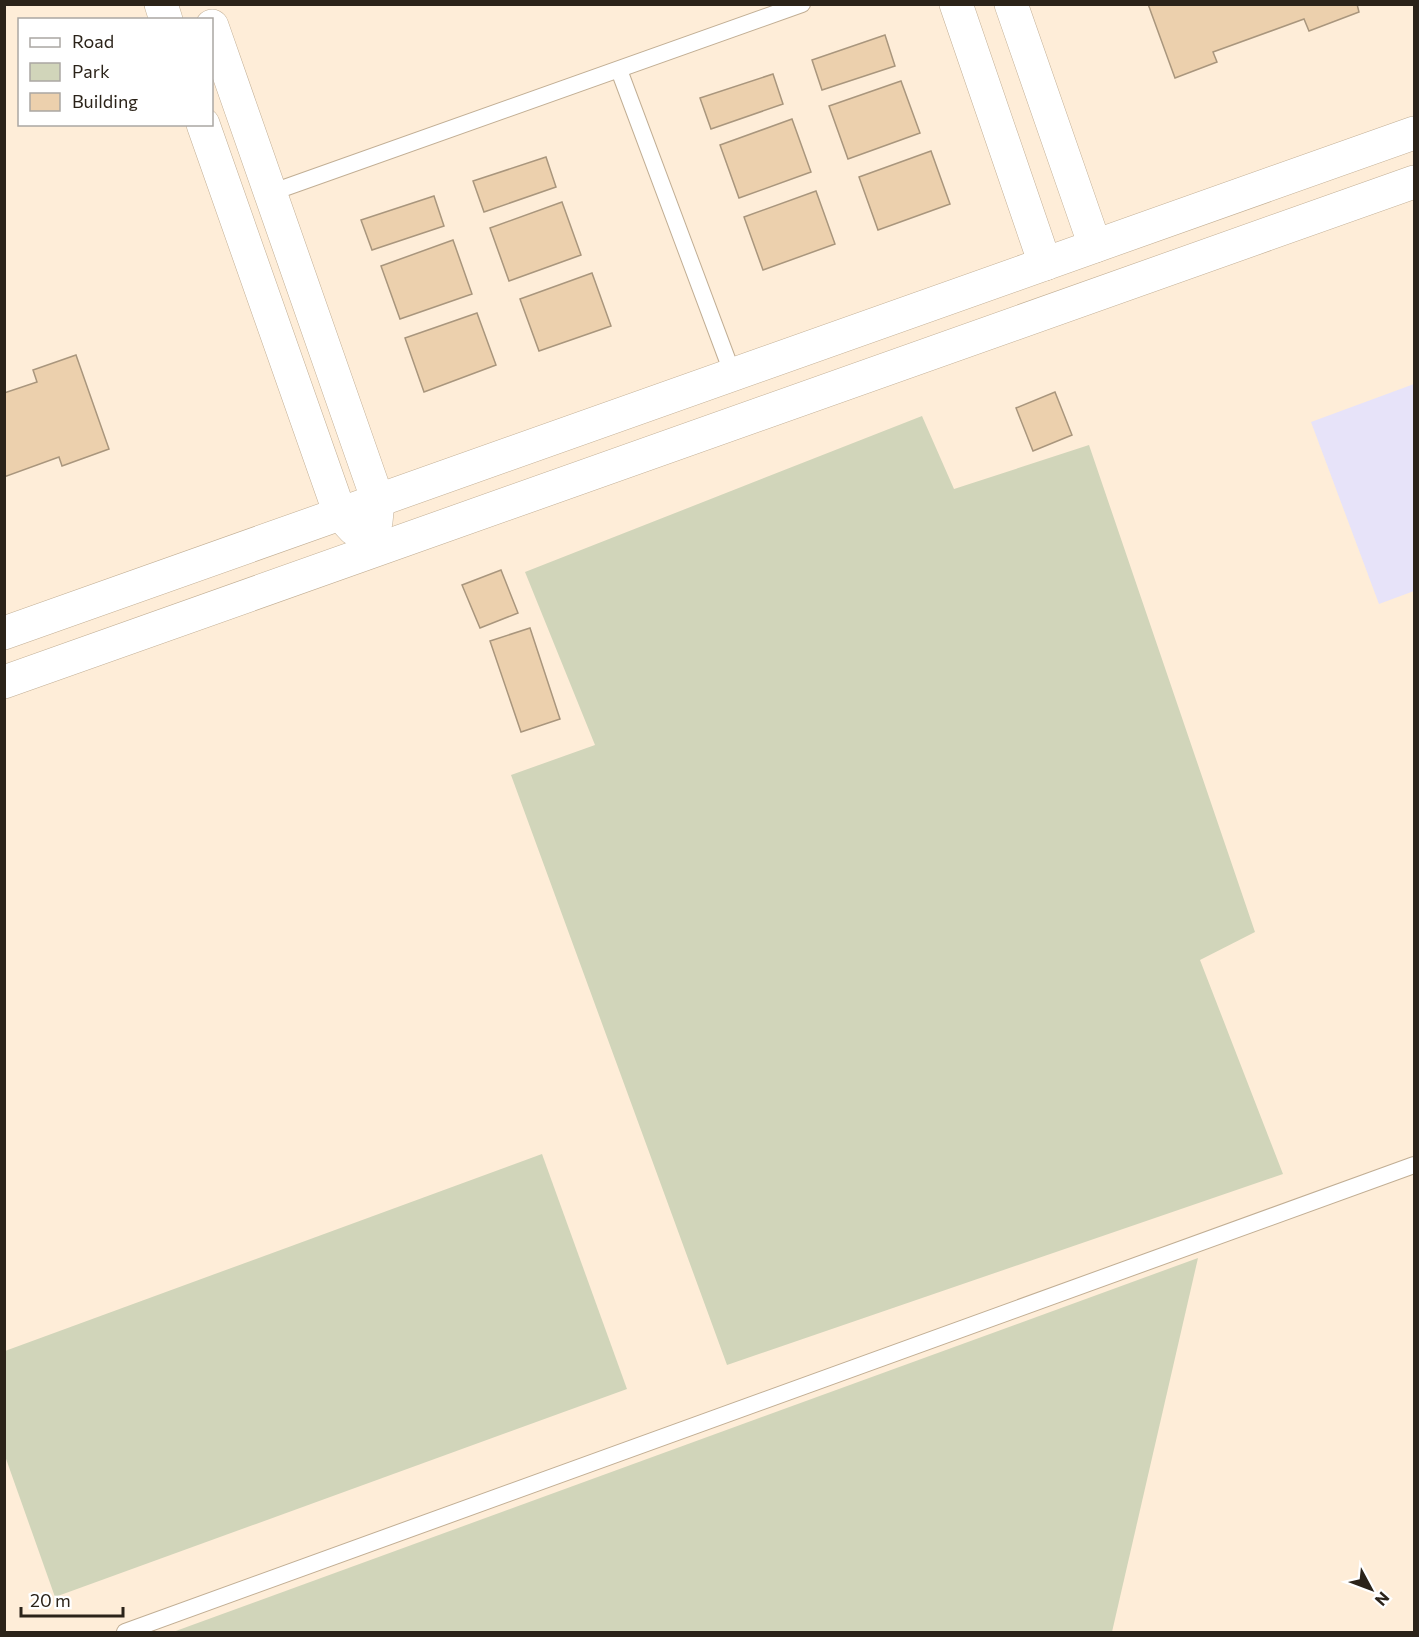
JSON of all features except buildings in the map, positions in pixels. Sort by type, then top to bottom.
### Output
[{"type":"street","points":[[957,4],[1045,264]]},
{"type":"street","points":[[1011,4],[1095,246]]},
{"type":"street","points":[[213,29],[378,501],[374,550]]},
{"type":"street","points":[[204,126],[340,514],[374,550]]},
{"type":"street","points":[[4,633],[1414,133]]},
{"type":"street","points":[[4,682],[1414,182]]},
{"type":"lane","points":[[270,193],[802,4]]},
{"type":"lane","points":[[619,70],[733,375]]},
{"type":"lane","points":[[124,1632],[1414,1165]]},
{"type":"shaded area","points":[[1414,384],[1414,591],[1379,604],[1311,422]]},
{"type":"green space","points":[[922,416],[954,489],[1089,445],[1255,932],[1200,960],[1283,1174],[727,1365],[511,775],[595,745],[525,572]]},
{"type":"green space","points":[[542,1154],[627,1389],[55,1597],[5,1456],[5,1351]]},
{"type":"green space","points":[[1198,1258],[1112,1632],[173,1632]]}]
